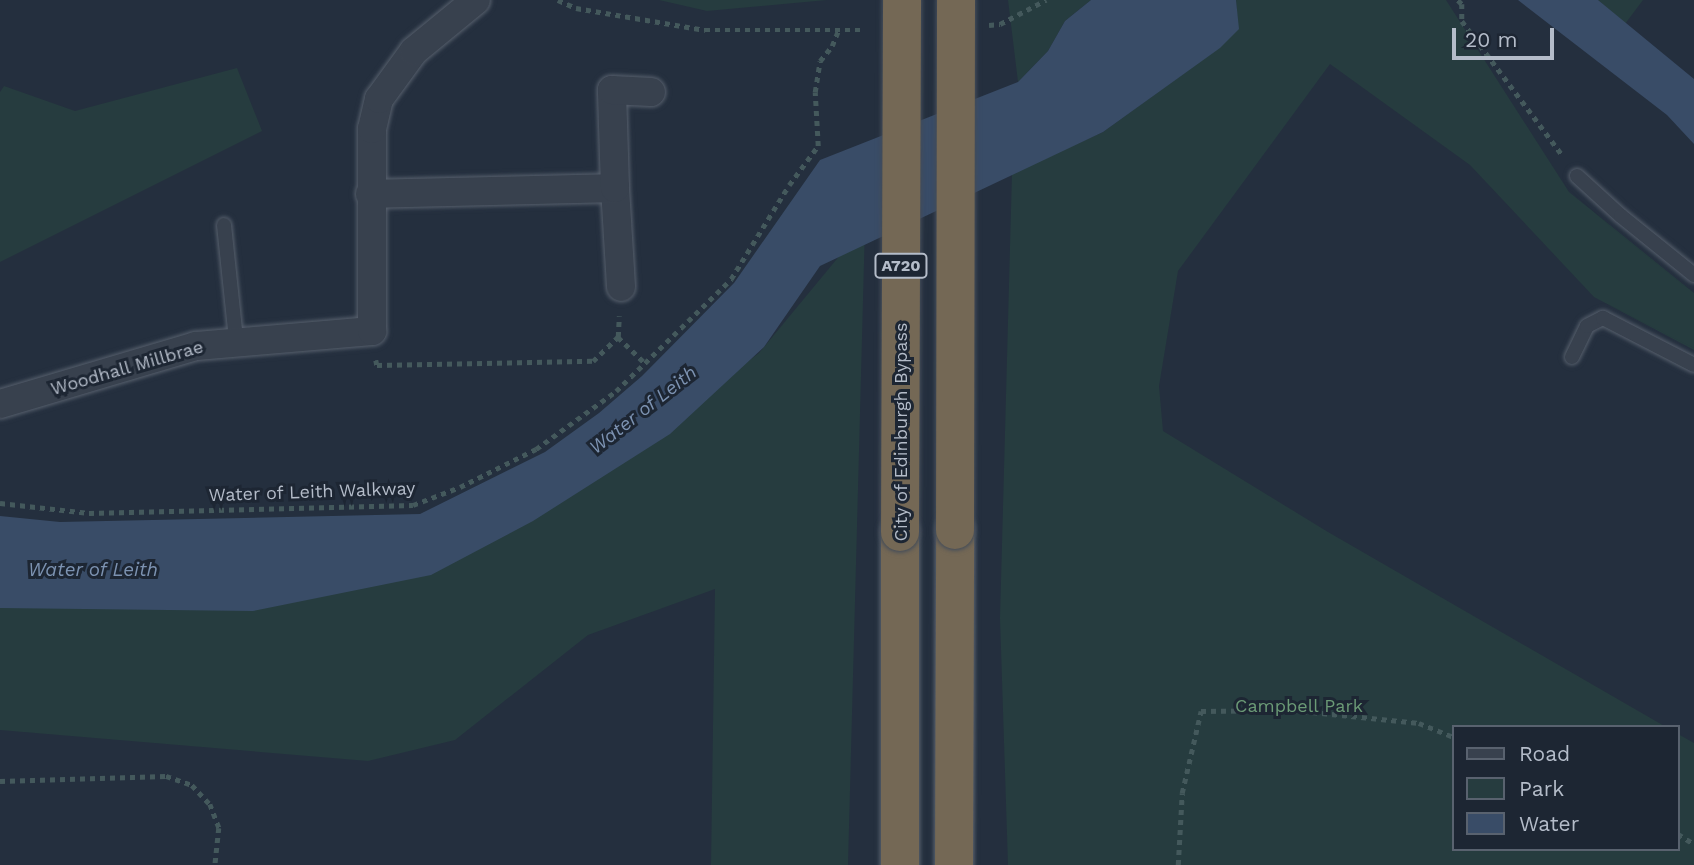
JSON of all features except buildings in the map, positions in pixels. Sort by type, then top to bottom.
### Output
[{"type":"highway","name":"City of Edinburgh Bypass","points":[[900,865],[902,0]]},
{"type":"highway","name":"A720","points":[[954,865],[956,0]]},
{"type":"street","points":[[372,331],[370,194],[372,129],[379,99],[414,51],[476,0]]},
{"type":"street","points":[[621,288],[612,90],[651,92]]},
{"type":"street","points":[[370,194],[615,188]]},
{"type":"street","name":"Woodhall Millbrae","points":[[0,404],[196,346],[236,340],[372,331]]},
{"type":"lane","points":[[1577,176],[1621,216],[1694,275]]},
{"type":"lane","points":[[224,225],[236,340]]},
{"type":"lane","points":[[1572,357],[1587,326],[1602,317],[1694,365]]},
{"type":"path","name":"Water of Leith Walkway","points":[[0,503],[89,513],[413,505],[460,487],[536,449],[606,399],[731,279],[789,185],[818,146],[815,92],[820,61],[832,46],[838,31],[705,30],[576,8],[558,0]]},
{"type":"path","points":[[1458,0],[1462,4],[1462,21],[1526,103],[1577,176]]},
{"type":"path","points":[[372,331],[377,365],[593,361],[618,337],[621,288]]},
{"type":"path","points":[[618,337],[645,363]]},
{"type":"path","points":[[1178,865],[1182,793],[1201,711],[1306,712],[1419,723],[1452,736]]},
{"type":"path","points":[[0,781],[166,776],[192,785],[210,804],[219,828],[215,865]]},
{"type":"green space","points":[[659,0],[827,0],[707,11]]},
{"type":"green space","points":[[1008,0],[1091,0],[1065,21],[1048,51],[1018,82]]},
{"type":"green space","name":"Campbell Park","points":[[1236,0],[1446,0],[1569,192],[1694,293],[1694,350],[1594,297],[1470,165],[1330,64],[1178,271],[1159,386],[1163,431],[1328,532],[1663,725],[1452,725],[1452,851],[1680,851],[1680,735],[1694,743],[1694,865],[1008,865],[1000,618],[1012,173],[1103,132],[1219,48],[1238,29]]},
{"type":"green space","points":[[1598,0],[1643,0],[1625,24]]},
{"type":"green space","points":[[237,68],[262,131],[0,262],[0,92],[4,86],[75,111]]},
{"type":"green space","points":[[865,225],[848,865],[711,865],[715,589],[588,635],[455,740],[368,761],[0,730],[0,604],[593,479],[759,353]]},
{"type":"water","name":"Water of Leith","points":[[1091,0],[1236,0],[1239,29],[1220,48],[1103,132],[820,266],[764,347],[670,434],[533,521],[431,575],[253,611],[0,608],[0,516],[60,522],[420,514],[545,452],[599,413],[642,376],[734,283],[820,160],[1018,82],[1048,51],[1065,21]]},
{"type":"water","points":[[1518,0],[1598,0],[1694,79],[1694,144],[1667,115]]}]
